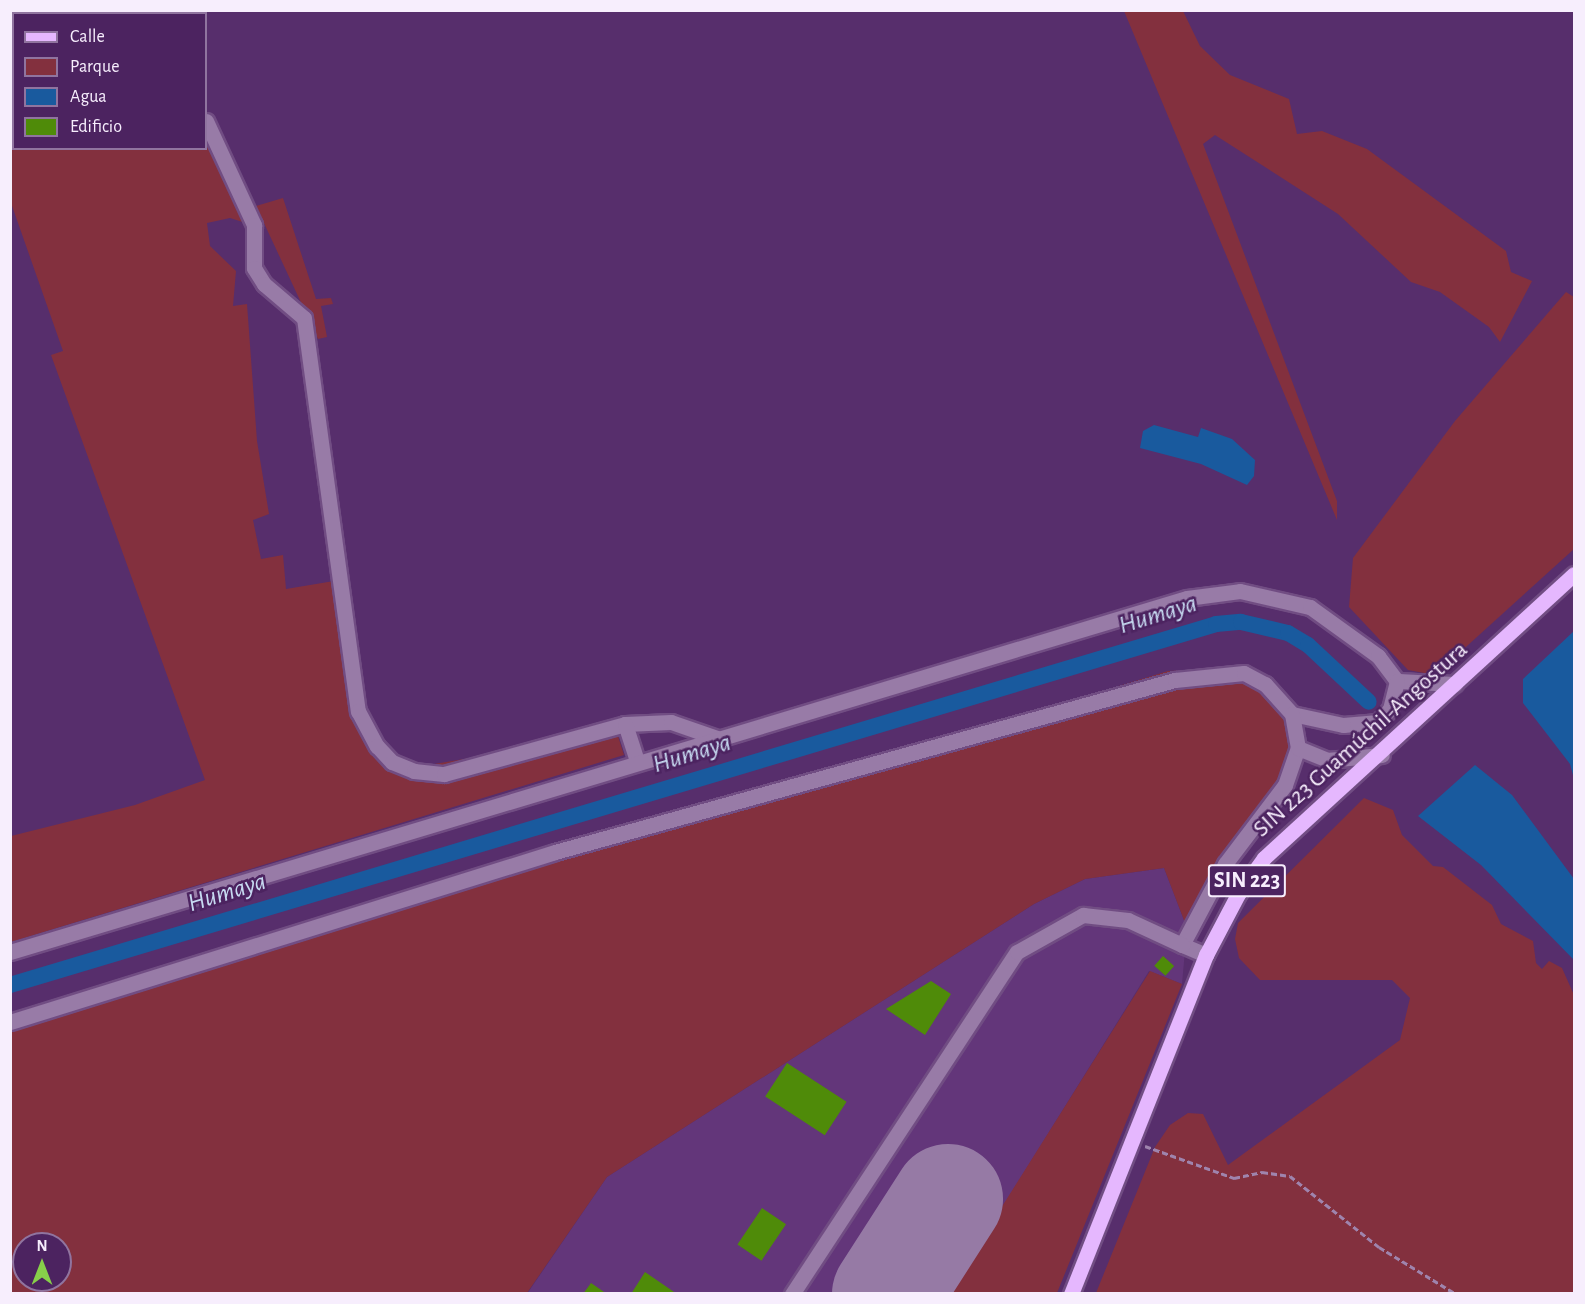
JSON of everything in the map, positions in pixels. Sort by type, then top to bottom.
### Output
[{"type":"main road","name":"SIN 223 Guamúchil-Angostura","points":[[1071,1293],[1206,955],[1238,894],[1264,858],[1383,754],[1455,684],[1575,574]]},
{"type":"street","points":[[207,123],[254,225],[254,268],[264,284],[304,318],[358,711],[377,746],[392,762],[414,771],[444,774],[625,724],[670,722],[717,738]]},
{"type":"street","points":[[10,952],[1134,611],[1240,591],[1277,595],[1318,612],[1378,656],[1397,681],[1455,684]]},
{"type":"street","points":[[10,1022],[555,852],[1099,698],[1233,671],[1265,684],[1292,714],[1298,748],[1285,785],[1225,864],[1182,945]]},
{"type":"street","points":[[1292,714],[1343,725],[1370,724],[1390,709],[1397,681]]},
{"type":"street","points":[[625,724],[637,762]]},
{"type":"street","points":[[1298,748],[1327,760],[1383,754]]},
{"type":"street","points":[[792,1293],[1017,952],[1083,915],[1128,920],[1206,955]]},
{"type":"path","points":[[1132,1142],[1234,1178],[1262,1172],[1290,1176],[1379,1247],[1456,1293]]},
{"type":"shaded area","points":[[1164,868],[1187,928],[1182,984],[1149,971],[949,1293],[527,1294],[607,1177],[1034,904],[1085,879]]},
{"type":"green space","points":[[37,10],[153,10],[153,12],[37,12]]},
{"type":"green space","points":[[1124,11],[1183,11],[1200,46],[1230,75],[1289,99],[1297,134],[1322,131],[1367,149],[1506,251],[1511,272],[1532,281],[1500,342],[1489,327],[1440,292],[1411,282],[1338,214],[1215,135],[1203,144],[1337,501],[1337,520]]},
{"type":"green space","points":[[207,129],[249,224],[230,218],[207,223],[210,246],[236,271],[233,306],[247,304],[257,441],[269,514],[253,520],[261,559],[283,555],[286,589],[346,579],[360,704],[374,744],[405,769],[617,733],[624,755],[11,942],[11,836],[135,805],[205,780],[51,355],[63,351],[11,203],[12,132],[12,150],[207,150]]},
{"type":"green space","points":[[283,198],[316,299],[331,298],[333,304],[321,306],[327,337],[318,339],[256,206]]},
{"type":"green space","points":[[1566,292],[1574,297],[1574,549],[1435,675],[1408,670],[1349,607],[1353,558],[1455,421]]},
{"type":"green space","points":[[1234,669],[1298,712],[1297,771],[1187,928],[1164,868],[1085,879],[1034,904],[607,1177],[527,1293],[11,1294],[11,1024],[1168,671]]},
{"type":"green space","points":[[1364,798],[1393,810],[1402,835],[1433,866],[1443,867],[1492,905],[1501,924],[1533,941],[1536,963],[1542,969],[1549,961],[1562,968],[1574,995],[1574,1293],[1096,1293],[1155,1147],[1170,1125],[1188,1113],[1203,1114],[1228,1165],[1400,1040],[1410,998],[1392,980],[1260,980],[1239,958],[1235,939],[1238,923]]},
{"type":"green space","points":[[1150,971],[1182,984],[1057,1293],[910,1293],[963,1209],[991,1224]]},
{"type":"water","points":[[1154,425],[1198,437],[1201,428],[1232,439],[1255,460],[1254,476],[1247,485],[1201,464],[1140,448],[1143,431]]},
{"type":"water","points":[[1574,631],[1574,779],[1570,764],[1523,703],[1523,679]]},
{"type":"water","points":[[1475,765],[1512,795],[1574,879],[1574,960],[1481,865],[1418,816]]},
{"type":"building","points":[[1163,956],[1174,966],[1165,976],[1154,966]]},
{"type":"building","points":[[931,981],[951,994],[925,1035],[886,1009]]},
{"type":"building","points":[[787,1063],[847,1102],[825,1135],[765,1097]]},
{"type":"building","points":[[762,1208],[786,1224],[761,1261],[737,1244]]},
{"type":"building","points":[[645,1272],[677,1294],[631,1294]]},
{"type":"building","points":[[591,1283],[607,1294],[583,1294]]},
{"type":"waterway","name":"Humaya","points":[[10,985],[1216,624],[1241,622],[1288,633],[1308,645],[1369,702]]},
{"type":"runway","points":[[887,1294],[948,1199]]}]
